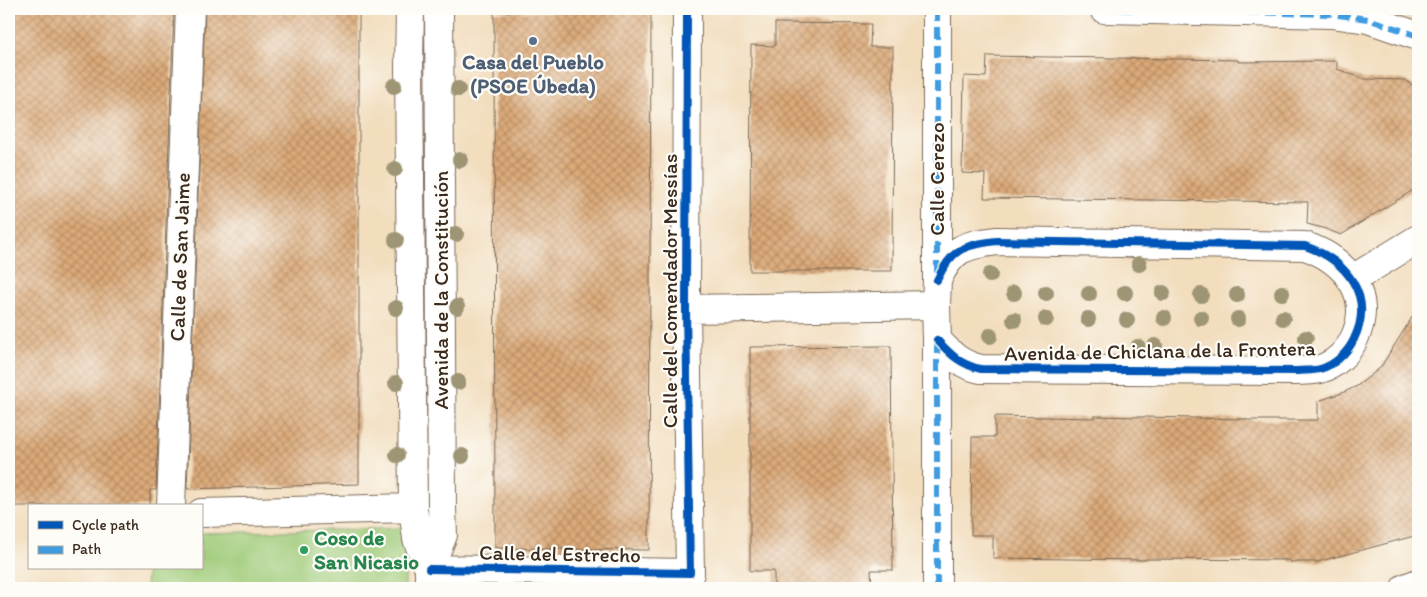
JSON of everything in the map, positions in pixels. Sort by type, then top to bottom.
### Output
[{"type":"street","name":"Calle de San Jaime","points":[[171,504],[190,9]]},
{"type":"street","name":"Avenida de la Constitución","points":[[410,9],[413,508],[417,539],[429,579]]},
{"type":"street","name":"Avenida de la Constitución","points":[[429,579],[443,535],[439,9]]},
{"type":"street","name":"Calle del Comendador Messías","points":[[687,9],[686,309],[690,573]]},
{"type":"street","name":"Calle Cerezo","points":[[937,9],[937,588]]},
{"type":"street","points":[[1104,9],[1331,14],[1368,19],[1418,36]]},
{"type":"street","points":[[1351,280],[1418,239]]},
{"type":"street","name":"Avenida de Chiclana de la Frontera","points":[[937,293],[943,268],[953,255],[962,248],[997,240],[1305,246],[1332,260],[1346,272],[1357,289],[1361,314],[1357,333],[1352,344],[1339,358],[1318,370],[981,369],[969,366],[959,360],[949,353],[937,340]]},
{"type":"street","points":[[686,309],[937,293]]},
{"type":"street","points":[[202,513],[413,508]]},
{"type":"street","name":"Calle del Estrecho","points":[[429,579],[690,573]]},
{"type":"street","points":[[1405,588],[1418,583]]},
{"type":"green space","name":"Coso de San Nicasio","points":[[406,528],[405,588],[146,588],[147,570],[202,570],[202,533]]},
{"type":"building","points":[[9,9],[174,9],[156,490],[150,490],[150,504],[28,504],[28,506],[9,506]]},
{"type":"building","points":[[205,9],[359,10],[359,484],[187,489]]},
{"type":"building","points":[[651,11],[649,550],[495,548],[494,12]]},
{"type":"building","points":[[775,23],[871,24],[870,47],[893,47],[892,271],[750,271],[751,45],[775,46]]},
{"type":"building","points":[[987,56],[1238,60],[1238,62],[1337,61],[1337,69],[1364,79],[1405,80],[1418,89],[1418,187],[1341,235],[1307,224],[1308,202],[984,198],[985,174],[962,173],[964,76],[986,77]]},
{"type":"building","points":[[1418,308],[1418,535],[1317,562],[1290,562],[1290,560],[993,558],[993,535],[971,535],[972,437],[995,437],[995,416],[1318,420],[1318,401],[1357,386],[1380,368]]},
{"type":"building","points":[[891,346],[893,570],[871,570],[872,588],[774,588],[774,571],[750,571],[750,347]]},
{"type":"marked path","points":[[937,9],[937,274]]},
{"type":"marked path","points":[[1104,9],[1331,14],[1368,19],[1418,36]]},
{"type":"marked path","points":[[937,341],[937,588]]},
{"type":"marked path","points":[[1405,588],[1418,583]]},
{"type":"cycle path","points":[[429,569],[690,573],[686,309],[687,9]]},
{"type":"cycle path","points":[[937,280],[948,261],[960,250],[976,244],[997,241],[1305,246],[1320,252],[1344,270],[1359,294],[1361,308],[1360,323],[1348,349],[1326,367],[1311,370],[981,369],[957,359],[937,340]]},
{"type":"place","name":"Casa del Pueblo (PSOE Úbeda)","points":[[533,41]]},
{"type":"place","name":"Coso de San Nicasio","points":[[304,550]]}]
